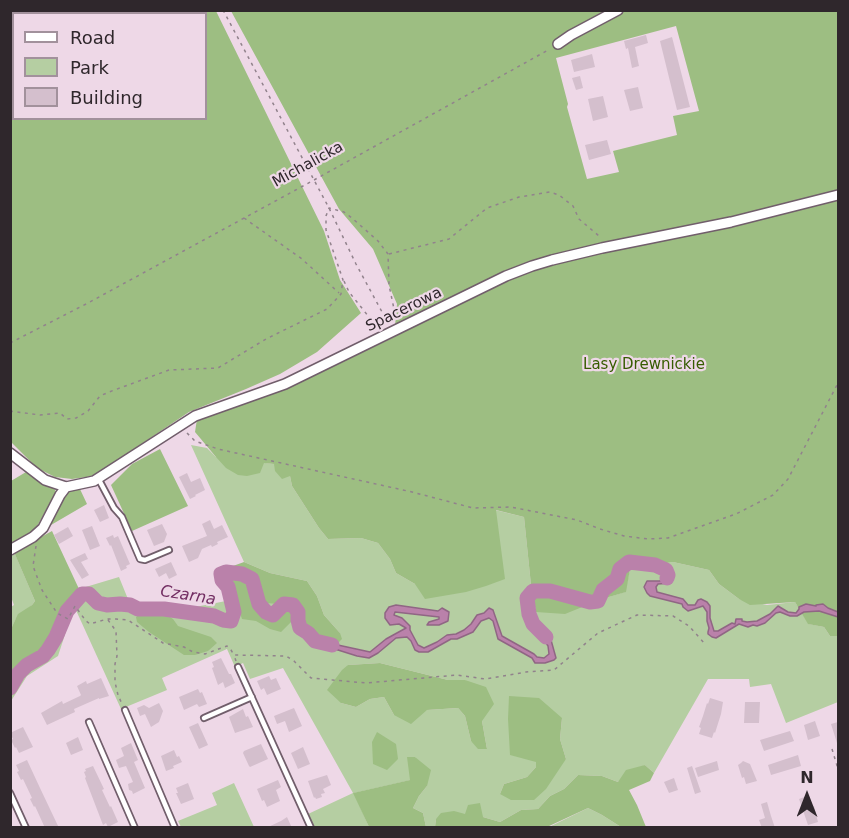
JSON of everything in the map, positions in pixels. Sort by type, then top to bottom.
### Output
[{"type":"street","points":[[558,44],[618,10]]},
{"type":"street","name":"Spacerowa","points":[[66,487],[94,481],[195,416],[285,384],[524,269],[602,248],[731,222],[838,195]]},
{"type":"street","points":[[10,453],[45,480],[66,487],[43,528],[33,537],[10,550]]},
{"type":"lane","points":[[98,478],[122,518],[140,558],[145,560],[169,550]]},
{"type":"lane","points":[[238,667],[311,828]]},
{"type":"lane","points":[[204,717],[252,697]]},
{"type":"lane","points":[[125,710],[175,828]]},
{"type":"lane","points":[[89,722],[135,828]]},
{"type":"lane","points":[[10,793],[12,802],[26,828]]},
{"type":"path","points":[[223,10],[386,318]]},
{"type":"path","name":"Michalicka","points":[[10,343],[314,180],[558,44]]},
{"type":"path","points":[[388,254],[449,239],[487,208],[519,197],[550,192],[559,195],[573,206],[579,219],[599,236],[602,248]]},
{"type":"path","points":[[329,208],[344,212],[352,218],[378,241],[388,254],[389,285],[394,309],[392,333]]},
{"type":"path","points":[[329,208],[326,216],[326,230],[343,280],[349,292],[369,317],[379,339]]},
{"type":"path","points":[[244,217],[302,259],[341,294]]},
{"type":"path","points":[[10,411],[40,416],[60,413],[67,419],[76,418],[88,411],[100,396],[157,374],[169,370],[218,368],[267,339],[327,309],[341,294],[343,280]]},
{"type":"path","points":[[180,426],[195,441],[218,449],[412,492],[473,508],[511,507],[577,520],[624,536],[648,539],[668,538],[736,514],[773,495],[788,479],[838,383]]},
{"type":"path","points":[[33,537],[37,543],[33,566],[36,576],[57,613],[68,619],[75,606],[90,624],[107,619],[128,620],[163,643],[184,647],[193,652],[205,654],[227,646],[238,667]]},
{"type":"path","points":[[234,656],[286,656],[311,678],[366,683],[458,675],[485,679],[554,670],[598,633],[637,615],[673,616],[689,626],[705,644]]},
{"type":"path","points":[[107,619],[116,631],[117,656],[114,664],[114,682],[125,710]]},
{"type":"path","points":[[832,750],[838,769]]},
{"type":"green space","points":[[10,11],[216,11],[324,231],[340,280],[361,313],[317,352],[280,374],[189,412],[94,476],[72,479],[55,477],[37,468],[11,442]]},
{"type":"green space","name":"Lasy Drewnickie","points":[[231,11],[838,11],[838,636],[830,636],[824,627],[808,624],[795,602],[750,605],[719,584],[709,570],[673,562],[630,569],[626,592],[565,614],[536,612],[524,517],[496,510],[505,579],[466,592],[425,599],[415,584],[396,573],[390,559],[378,543],[361,538],[328,539],[292,486],[290,476],[282,479],[275,471],[274,464],[264,463],[260,473],[247,476],[238,475],[226,468],[195,432],[197,419],[291,387],[394,337],[397,304],[373,249],[339,209]],"holes":[[[676,26],[699,111],[673,116],[677,135],[613,151],[619,172],[587,179],[556,58]]]},
{"type":"green space","points":[[191,445],[207,448],[216,457],[274,464],[290,476],[292,486],[328,539],[361,538],[378,543],[390,559],[396,573],[415,584],[495,510],[524,517],[536,612],[625,592],[630,569],[673,562],[709,570],[719,584],[739,599],[767,605],[795,602],[809,624],[824,627],[830,636],[838,636],[838,702],[786,723],[771,684],[750,687],[749,679],[708,679],[654,773],[645,765],[618,782],[602,776],[578,775],[564,789],[550,796],[538,809],[521,810],[500,822],[465,815],[436,819],[435,827],[426,827],[423,813],[413,808],[427,786],[415,757],[408,757],[411,780],[354,793],[369,827],[314,827],[308,814],[353,793],[283,668],[250,679],[243,663],[235,667],[227,649],[162,678],[167,690],[121,709],[75,608],[58,656],[27,676],[11,701],[10,680],[17,668],[45,650],[52,639],[64,604],[79,589],[119,577],[130,604],[195,607],[226,601],[215,576],[233,566],[257,578],[259,591],[281,601],[286,600],[298,605],[303,612],[303,619],[340,633],[324,615],[317,596],[307,581],[270,573],[244,562]],"holes":[[[380,663],[448,680],[465,680],[482,721],[487,749],[471,741],[465,716],[458,708],[394,715],[384,697],[370,699],[356,707],[341,703],[348,665]],[[562,718],[560,739],[566,759],[500,794],[504,784],[527,777],[536,767],[536,762]]]},
{"type":"green space","points":[[160,449],[188,506],[132,531],[111,485],[132,464]]},
{"type":"green space","points":[[26,472],[54,488],[56,492],[35,530],[11,546],[11,481]]},
{"type":"green space","points":[[79,487],[87,504],[51,525],[53,515],[65,494]]},
{"type":"green space","points":[[52,531],[79,589],[64,604],[52,639],[45,650],[17,668],[11,680],[11,629],[18,614],[35,601],[14,552]]},
{"type":"green space","points":[[15,554],[35,601],[16,619],[11,629],[11,607],[14,605],[11,597],[11,556]]},
{"type":"green space","points":[[244,562],[270,573],[307,581],[317,596],[324,615],[340,633],[342,639],[339,642],[324,638],[313,631],[306,625],[303,612],[293,601],[286,600],[278,604],[266,603],[259,591],[257,578],[233,566]]},
{"type":"green space","points":[[225,574],[245,580],[249,584],[256,608],[263,614],[276,618],[283,609],[288,609],[293,610],[294,619],[281,632],[256,621],[242,619]]},
{"type":"green space","points":[[142,612],[164,613],[178,626],[211,637],[217,643],[208,651],[195,655],[184,655],[137,622],[136,617]]},
{"type":"green space","points":[[380,663],[448,680],[465,680],[486,687],[494,704],[482,721],[487,749],[478,749],[471,741],[465,716],[458,708],[427,710],[411,724],[394,715],[384,697],[370,699],[356,707],[341,703],[327,690],[348,665]]},
{"type":"green space","points":[[509,696],[539,698],[562,718],[560,739],[566,759],[546,789],[534,800],[511,800],[500,794],[504,784],[527,777],[536,767],[536,762],[510,755]]},
{"type":"green space","points":[[377,732],[396,744],[398,759],[387,770],[373,764],[372,742]]},
{"type":"green space","points":[[407,757],[415,757],[431,770],[427,786],[413,808],[423,813],[426,827],[369,827],[353,793],[410,780]]},
{"type":"green space","points":[[645,765],[654,773],[650,781],[629,790],[646,827],[621,827],[588,808],[547,827],[435,827],[436,819],[441,813],[454,811],[465,814],[468,805],[480,803],[483,817],[500,822],[521,810],[538,809],[550,796],[564,789],[578,775],[602,776],[618,782],[626,770]]},
{"type":"green space","points":[[234,783],[254,827],[181,827],[178,821],[217,805],[212,793]]},
{"type":"green space","points":[[588,808],[621,827],[547,828]]},
{"type":"shaded area","points":[[658,561],[671,571],[673,577],[671,583],[658,584],[657,592],[683,599],[688,605],[695,605],[701,599],[707,602],[710,606],[710,618],[714,631],[732,623],[735,624],[736,619],[747,622],[757,621],[770,614],[778,606],[788,612],[796,613],[799,607],[806,604],[816,606],[823,604],[838,612],[838,617],[819,611],[804,612],[797,616],[780,612],[757,626],[748,627],[739,624],[716,638],[712,637],[708,634],[707,612],[703,606],[688,611],[682,604],[650,596],[647,593],[644,587],[647,581],[660,581],[664,576],[653,568]]},
{"type":"shaded area","points":[[396,605],[438,611],[442,608],[449,612],[448,621],[439,625],[427,625],[439,617],[395,612],[394,615],[402,618],[410,626],[418,645],[424,648],[447,635],[464,630],[477,615],[489,608],[493,610],[502,636],[537,657],[544,658],[549,654],[548,646],[540,633],[534,631],[531,624],[535,623],[551,640],[556,658],[545,663],[535,663],[532,658],[498,639],[493,621],[489,618],[481,621],[473,632],[457,639],[451,639],[428,652],[415,650],[407,637],[396,638],[369,658],[328,648],[313,641],[316,638],[324,642],[370,652],[386,639],[406,628],[399,624],[390,625],[385,618],[389,607]]},
{"type":"building","points":[[646,35],[648,43],[635,47],[639,66],[632,68],[628,48],[626,49],[624,41]]},
{"type":"building","points":[[672,37],[690,107],[677,110],[660,41]]},
{"type":"building","points":[[592,54],[595,67],[574,72],[571,60]]},
{"type":"building","points":[[580,76],[583,88],[576,90],[572,78]]},
{"type":"building","points":[[638,87],[643,108],[630,111],[624,90]]},
{"type":"building","points":[[603,96],[608,117],[593,121],[588,99]]},
{"type":"building","points":[[607,140],[611,154],[589,160],[585,145]]},
{"type":"building","points":[[187,473],[191,482],[200,478],[205,490],[190,499],[179,477]]},
{"type":"building","points":[[104,505],[109,518],[100,522],[94,510]]},
{"type":"building","points":[[210,520],[214,529],[222,525],[228,537],[212,547],[211,545],[202,549],[198,558],[189,562],[182,546],[207,536],[202,524]]},
{"type":"building","points":[[162,524],[167,534],[164,542],[154,546],[147,530]]},
{"type":"building","points":[[92,526],[100,546],[90,550],[82,530]]},
{"type":"building","points":[[68,527],[73,536],[59,544],[54,535]]},
{"type":"building","points":[[113,535],[114,538],[118,536],[130,564],[121,571],[106,538]]},
{"type":"building","points":[[85,553],[88,559],[81,562],[89,575],[82,579],[70,560]]},
{"type":"building","points":[[171,562],[177,575],[169,579],[166,573],[159,577],[155,569]]},
{"type":"building","points":[[221,658],[235,683],[225,688],[223,682],[218,685],[212,668],[214,667],[212,662]]},
{"type":"building","points":[[269,676],[271,680],[276,678],[281,689],[267,695],[264,688],[261,690],[257,681]]},
{"type":"building","points":[[101,678],[109,696],[74,709],[75,712],[47,725],[41,713],[62,701],[63,704],[80,696],[77,686],[86,681],[87,684]]},
{"type":"building","points":[[198,689],[200,693],[202,692],[207,704],[199,707],[197,704],[184,710],[179,697]]},
{"type":"building","points":[[710,698],[723,702],[712,738],[699,734],[701,728],[699,727]]},
{"type":"building","points":[[745,702],[760,702],[759,723],[744,723]]},
{"type":"building","points":[[159,703],[163,711],[159,722],[151,727],[145,714],[140,716],[137,708],[144,705],[149,708]]},
{"type":"building","points":[[294,708],[302,726],[289,732],[285,721],[277,724],[274,716]]},
{"type":"building","points":[[243,709],[253,727],[235,733],[229,717]]},
{"type":"building","points":[[815,721],[820,736],[808,740],[804,725]]},
{"type":"building","points":[[838,722],[838,742],[837,743],[831,724]]},
{"type":"building","points":[[198,723],[208,745],[199,749],[189,727]]},
{"type":"building","points":[[23,727],[33,747],[19,753],[11,740],[13,739],[10,733]]},
{"type":"building","points":[[790,731],[794,741],[764,751],[760,740]]},
{"type":"building","points":[[78,737],[83,750],[71,755],[66,743]]},
{"type":"building","points":[[131,743],[138,760],[134,762],[145,788],[133,794],[128,784],[133,782],[126,766],[119,768],[116,760],[124,756],[121,748]]},
{"type":"building","points":[[261,744],[268,759],[250,767],[243,753]]},
{"type":"building","points":[[303,747],[310,764],[298,769],[291,753]]},
{"type":"building","points":[[174,750],[182,762],[166,771],[161,756]]},
{"type":"building","points":[[798,755],[801,766],[771,775],[768,765]]},
{"type":"building","points":[[27,760],[59,828],[45,828],[30,799],[32,798],[23,779],[21,780],[17,772],[19,771],[16,765]]},
{"type":"building","points":[[717,761],[719,770],[698,777],[695,768]]},
{"type":"building","points":[[743,761],[750,764],[757,781],[746,784],[738,765]]},
{"type":"building","points":[[93,766],[118,822],[108,827],[106,823],[103,825],[85,778],[85,769]]},
{"type":"building","points":[[692,766],[701,792],[695,794],[687,768]]},
{"type":"building","points":[[327,775],[331,785],[323,789],[325,793],[321,794],[322,797],[314,798],[308,781]]},
{"type":"building","points":[[674,778],[678,790],[669,793],[664,782]]},
{"type":"building","points":[[278,780],[281,787],[276,790],[280,801],[267,807],[257,789]]},
{"type":"building","points":[[188,783],[194,799],[181,804],[176,788]]},
{"type":"building","points":[[807,796],[811,807],[814,806],[818,822],[808,825],[799,799]]},
{"type":"building","points":[[767,802],[775,828],[762,828],[759,820],[765,818],[761,804]]},
{"type":"building","points":[[287,817],[292,828],[266,828],[281,821]]},
{"type":"waterway","name":"Czarna","points":[[546,637],[533,624],[529,614],[527,598],[533,591],[550,591],[590,602],[598,601],[603,590],[617,579],[620,569],[629,562],[655,565],[666,570],[667,578]]},
{"type":"waterway","name":"Czarna","points":[[10,688],[18,674],[48,650],[67,611],[82,594],[89,594],[98,603],[107,605],[120,604],[138,609],[164,609],[214,616],[231,621],[234,612],[228,587],[222,580],[221,574],[226,572],[242,574],[252,579],[259,604],[266,612],[273,615],[284,604],[293,605],[298,612],[300,628],[315,641],[332,645]]}]
